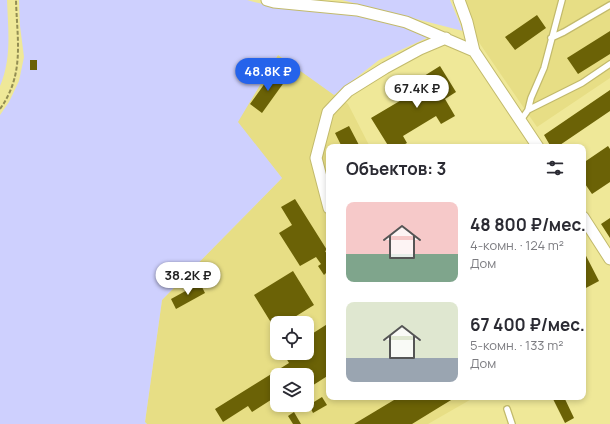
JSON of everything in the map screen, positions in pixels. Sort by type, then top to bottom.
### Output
[{"type":"street","points":[[267,0],[274,2],[357,10],[406,22],[474,51]]},
{"type":"street","points":[[459,0],[467,22],[474,51],[536,144]]},
{"type":"street","points":[[326,196],[316,158],[328,112],[348,91],[406,57],[446,38]]},
{"type":"street","points":[[586,222],[610,259]]},
{"type":"lane","points":[[528,110],[531,98],[544,68],[562,0]]},
{"type":"lane","points":[[551,38],[610,5]]},
{"type":"lane","points":[[520,120],[528,110],[582,82],[610,64]]},
{"type":"lane","points":[[507,409],[512,424]]},
{"type":"path","points":[[0,109],[8,98],[14,83],[17,67],[18,50],[16,0]]},
{"type":"shaded area","points":[[0,0],[7,0],[8,54],[4,76],[0,86]]},
{"type":"shaded area","points":[[19,0],[247,0],[272,6],[334,12],[378,20],[409,29],[429,37],[379,60],[334,95],[278,55],[238,122],[282,178],[162,300],[145,422],[147,424],[0,424],[0,115],[9,102],[19,81],[24,57],[20,26]]},
{"type":"shaded area","points":[[342,0],[450,0],[463,31]]},
{"type":"shaded area","points":[[465,0],[610,0],[610,78],[537,127],[478,41]]},
{"type":"shaded area","points":[[278,55],[348,104],[368,144],[326,144],[326,400],[470,400],[428,424],[147,424],[145,422],[162,300],[282,178],[237,122]]},
{"type":"building","points":[[537,15],[546,28],[515,50],[505,37]]},
{"type":"building","points":[[610,31],[610,54],[578,74],[567,58]]},
{"type":"building","points":[[30,60],[37,60],[37,70],[30,70]]},
{"type":"building","points":[[440,66],[456,92],[445,99],[455,116],[441,124],[436,116],[403,136],[407,143],[387,144],[371,118],[420,89],[416,81]]},
{"type":"building","points":[[273,72],[285,81],[262,113],[250,104]]},
{"type":"building","points":[[610,90],[610,111],[561,144],[549,144],[544,135]]},
{"type":"building","points":[[349,126],[358,144],[340,144],[335,133]]},
{"type":"building","points":[[608,146],[610,149],[610,182],[592,194],[586,185],[586,161]]},
{"type":"building","points":[[295,199],[326,248],[326,273],[324,275],[318,266],[321,264],[316,257],[300,266],[279,233],[292,225],[281,207]]},
{"type":"building","points":[[610,218],[610,238],[601,224]]},
{"type":"building","points":[[586,256],[599,281],[586,288]]},
{"type":"building","points":[[293,271],[314,305],[296,316],[270,316],[270,321],[254,295]]},
{"type":"building","points":[[200,283],[205,293],[176,309],[171,299]]},
{"type":"building","points":[[326,325],[326,377],[314,385],[314,368],[281,368],[289,363],[287,360],[314,360],[314,333]]},
{"type":"building","points":[[270,375],[270,400],[252,412],[248,406],[223,422],[215,409]]},
{"type":"building","points":[[322,397],[327,405],[313,413],[314,402]]},
{"type":"building","points":[[394,400],[451,400],[412,424],[354,424]]},
{"type":"building","points":[[554,400],[565,400],[574,418],[565,423]]},
{"type":"building","points":[[294,412],[301,424],[293,424],[288,416]]}]
